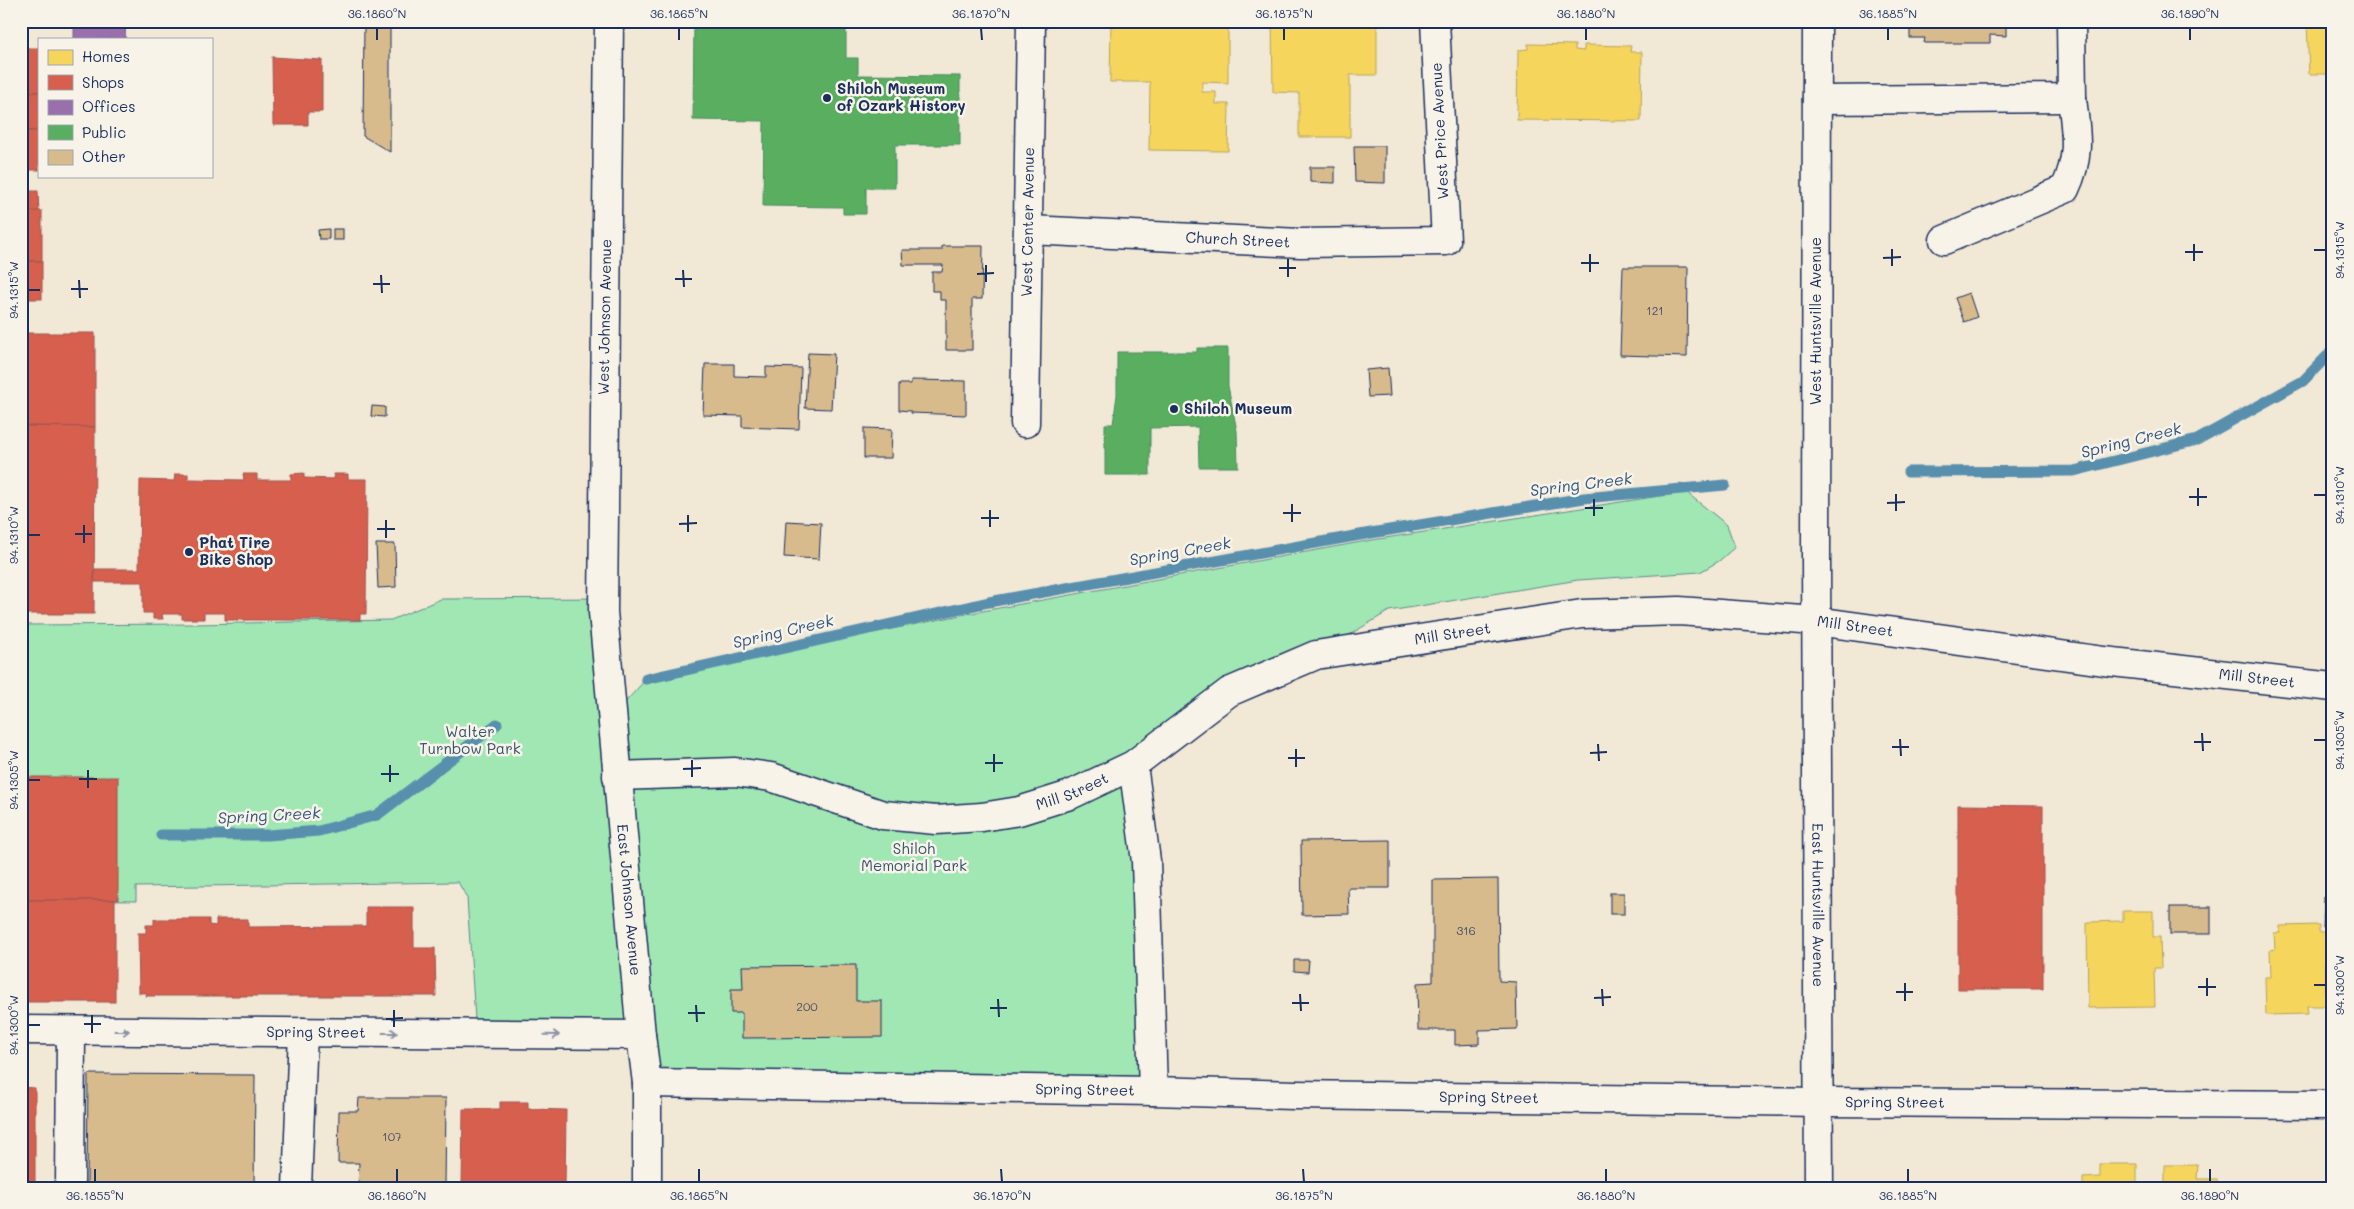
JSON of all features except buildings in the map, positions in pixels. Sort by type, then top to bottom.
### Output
[{"type":"street","name":"West Johnson Avenue","points":[[603,612],[609,21]]},
{"type":"street","name":"West Center Avenue","points":[[1025,423],[1031,21]]},
{"type":"street","name":"West Price Avenue","points":[[1435,21],[1446,241]]},
{"type":"street","name":"West Huntsville Avenue","points":[[1816,621],[1817,21]]},
{"type":"street","points":[[1944,240],[2065,189],[2074,170],[2077,139],[2072,98],[2071,21]]},
{"type":"street","points":[[1817,100],[2072,98]]},
{"type":"street","name":"Church Street","points":[[1029,230],[1300,243],[1446,241]]},
{"type":"street","name":"Mill Street","points":[[617,776],[735,772],[771,777],[883,815],[936,820],[982,817],[1019,811],[1070,795],[1133,765],[1229,692],[1316,655],[1582,614],[1679,611],[1816,621],[2104,662],[2333,687]]},
{"type":"street","name":"East Johnson Avenue","points":[[603,612],[641,1035],[647,1083],[647,1188]]},
{"type":"street","name":"East Huntsville Avenue","points":[[1816,621],[1819,1188]]},
{"type":"street","points":[[1133,765],[1146,861],[1153,1090]]},
{"type":"street","name":"Spring Street","points":[[21,1030],[641,1035]]},
{"type":"street","points":[[70,1188],[71,1031]]},
{"type":"street","points":[[297,1188],[303,1032]]},
{"type":"street","name":"Spring Street","points":[[647,1083],[1819,1102],[2333,1105]]},
{"type":"green space","name":"Shiloh Memorial Park","points":[[1686,492],[1727,525],[1735,547],[1719,561],[1700,572],[1578,580],[1389,611],[1133,765],[1153,1091],[647,1083],[640,1035],[476,1034],[467,898],[458,882],[136,887],[136,901],[21,900],[21,625],[391,620],[441,599],[603,598],[612,717],[646,679],[966,614],[1372,540]]},
{"type":"waterway","name":"Spring Creek","points":[[1908,472],[2074,471],[2197,440],[2303,381],[2333,350]]},
{"type":"waterway","name":"Spring Creek","points":[[646,679],[989,602],[1371,533],[1584,498],[1725,485]]},
{"type":"waterway","name":"Spring Creek","points":[[161,835],[268,835],[319,831],[377,815],[497,724]]},
{"type":"place","name":"Shiloh Museum of Ozark History","points":[[827,98]]},
{"type":"place","name":"Shiloh Museum","points":[[1174,409]]},
{"type":"place","name":"Phat Tire Bike Shop","points":[[189,552]]},
{"type":"park label","name":"Walter Turnbow Park","points":[[470,740]]}]
